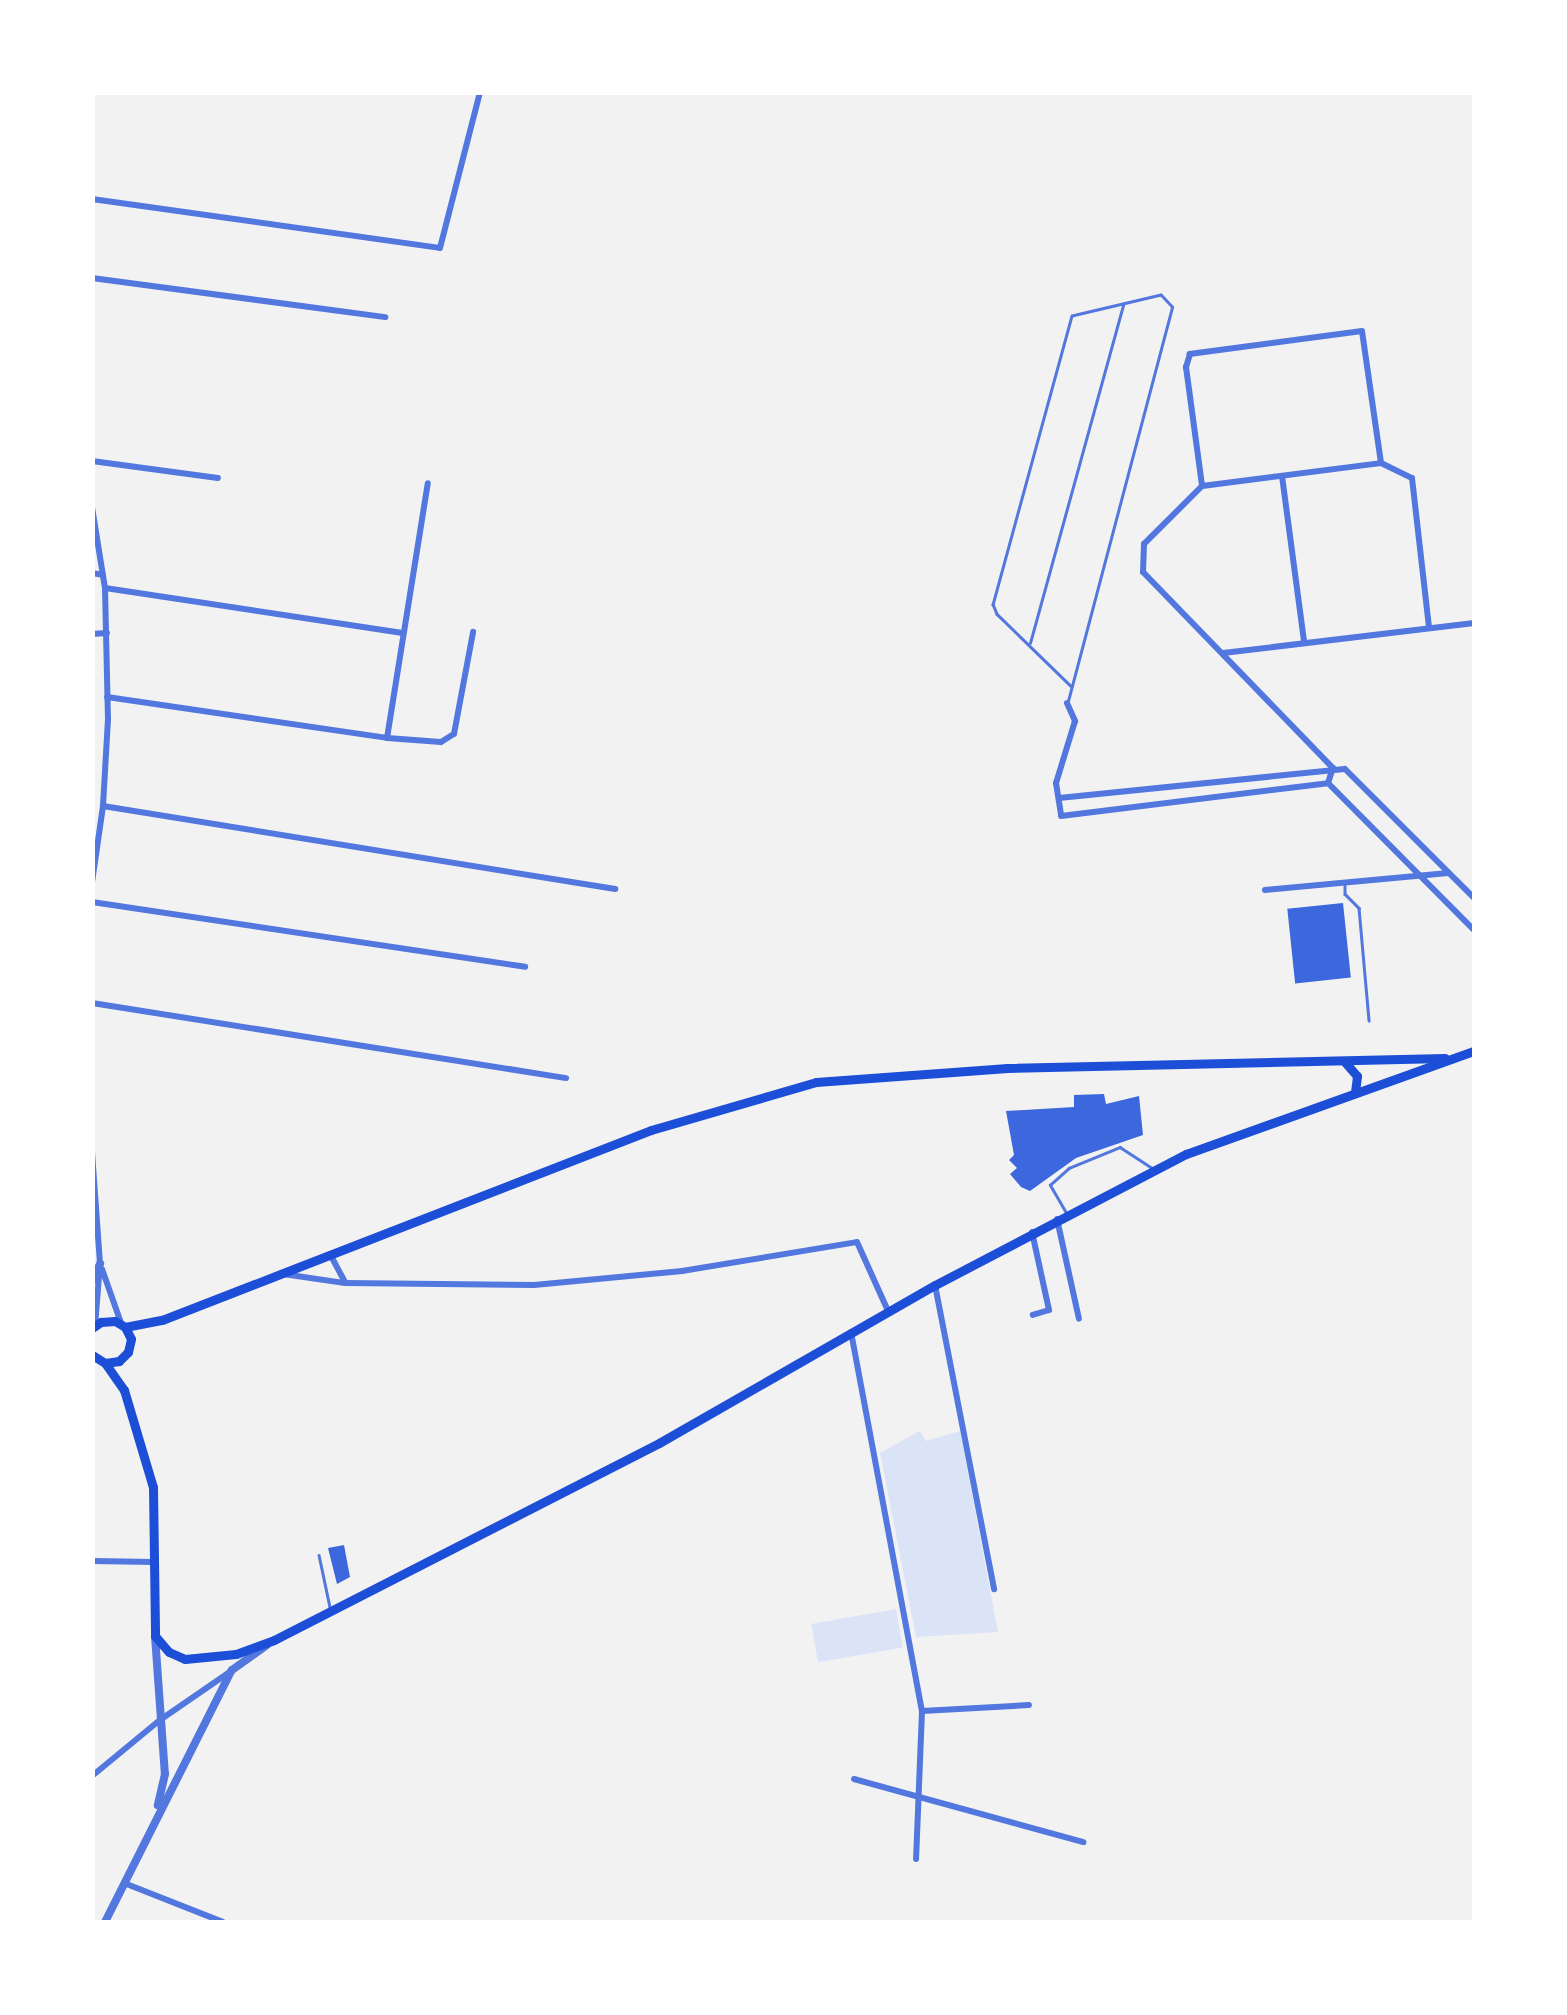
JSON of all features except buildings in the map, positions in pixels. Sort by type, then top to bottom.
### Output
[{"type":"main road","points":[[97,1359],[130,1407],[153,1488],[155,1636],[169,1652],[196,1660],[236,1654],[274,1640],[659,1443],[935,1285],[1186,1154],[1474,1051]]},
{"type":"main road","points":[[94,1327],[108,1320],[124,1325],[162,1320],[651,1130],[816,1082],[1006,1068],[1453,1058]]},
{"type":"main road","points":[[1343,1060],[1357,1076],[1355,1093]]},
{"type":"main road","points":[[97,1359],[118,1361],[128,1352],[131,1339],[124,1325]]},
{"type":"street","points":[[92,199],[440,248],[480,92]]},
{"type":"street","points":[[92,278],[385,316]]},
{"type":"street","points":[[1202,486],[1186,367],[1190,354],[1362,331],[1380,464]]},
{"type":"street","points":[[92,460],[218,478]]},
{"type":"street","points":[[1333,768],[1144,572],[1144,544],[1202,486],[1380,464],[1412,478],[1429,627]]},
{"type":"street","points":[[1282,476],[1304,641]]},
{"type":"street","points":[[387,738],[428,484]]},
{"type":"street","points":[[92,506],[108,633],[104,806],[92,882]]},
{"type":"street","points":[[92,573],[103,575]]},
{"type":"street","points":[[105,588],[404,633]]},
{"type":"street","points":[[1222,654],[1474,623]]},
{"type":"street","points":[[107,697],[376,740],[442,742],[454,734],[473,632]]},
{"type":"street","points":[[92,634],[108,633]]},
{"type":"street","points":[[1067,703],[1076,721],[1056,782],[1061,816],[1328,783]]},
{"type":"street","points":[[1328,783],[1333,768]]},
{"type":"street","points":[[1058,798],[1345,768],[1474,898]]},
{"type":"street","points":[[1328,783],[1474,930]]},
{"type":"street","points":[[104,806],[614,889]]},
{"type":"street","points":[[1266,890],[1448,872]]},
{"type":"street","points":[[92,902],[525,968]]},
{"type":"street","points":[[92,1003],[566,1078]]},
{"type":"street","points":[[92,1152],[100,1264],[94,1327]]},
{"type":"street","points":[[1062,1217],[1079,1320]]},
{"type":"street","points":[[1032,1232],[1049,1310],[1032,1315]]},
{"type":"street","points":[[280,1274],[346,1282],[492,1286],[682,1271],[857,1242],[888,1311]]},
{"type":"street","points":[[330,1254],[346,1282]]},
{"type":"street","points":[[92,1282],[100,1264]]},
{"type":"street","points":[[100,1264],[124,1325]]},
{"type":"street","points":[[935,1285],[994,1589]]},
{"type":"street","points":[[851,1332],[922,1711],[916,1859]]},
{"type":"street","points":[[92,1561],[155,1562]]},
{"type":"street","points":[[155,1636],[165,1774],[156,1816]]},
{"type":"street","points":[[92,1776],[160,1720],[274,1640]]},
{"type":"street","points":[[105,1922],[232,1670]]},
{"type":"street","points":[[922,1711],[1029,1704]]},
{"type":"street","points":[[854,1779],[1083,1842]]},
{"type":"street","points":[[124,1883],[223,1922]]},
{"type":"lane","points":[[1067,703],[1072,686],[1172,307],[1162,296],[1072,316],[993,604],[1072,686]]},
{"type":"lane","points":[[1029,645],[1037,629],[1124,304]]},
{"type":"lane","points":[[1345,882],[1345,894],[1358,908],[1369,1021]]},
{"type":"lane","points":[[1062,1217],[1050,1185],[1069,1168],[1120,1147],[1154,1170]]},
{"type":"lane","points":[[318,1555],[330,1608]]},
{"type":"shaded area","points":[[920,1431],[926,1441],[960,1431],[998,1632],[916,1637],[880,1453]]},
{"type":"shaded area","points":[[896,1609],[903,1647],[818,1662],[811,1624]]}]
